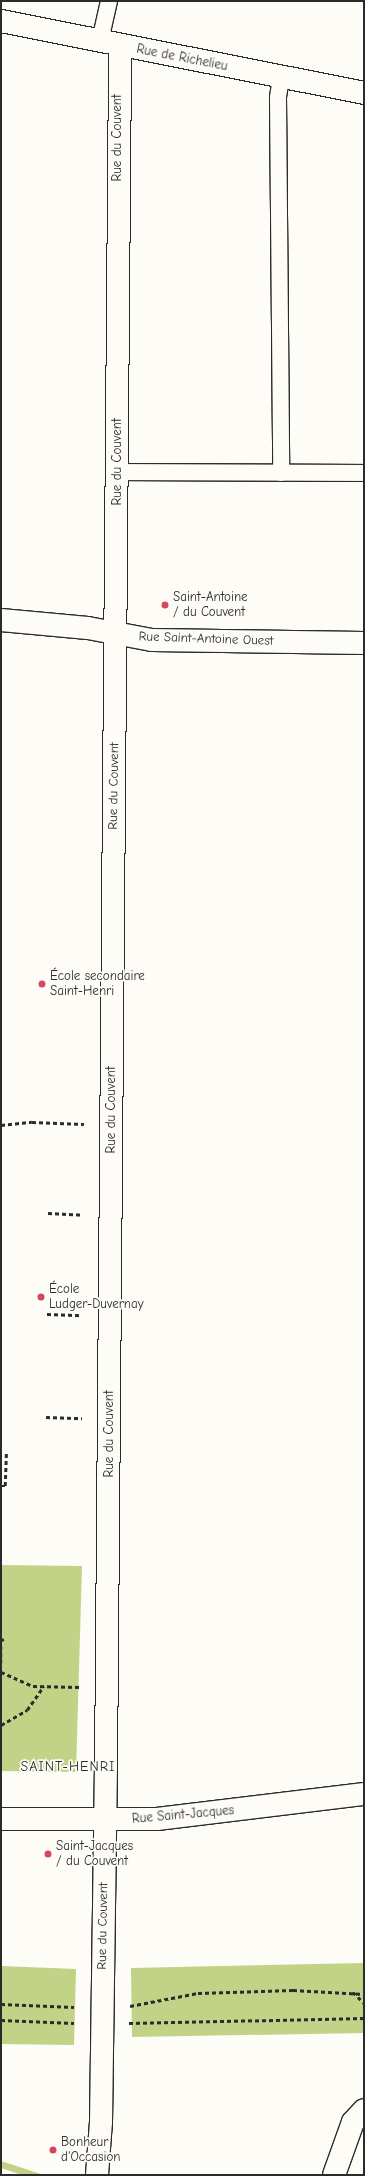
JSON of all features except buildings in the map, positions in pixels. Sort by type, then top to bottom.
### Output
[{"type":"street","name":"Rue de Richelieu","points":[[1,21],[281,78],[364,93]]},
{"type":"street","name":"Rue du Couvent","points":[[97,2175],[105,1821],[117,472],[110,43]]},
{"type":"street","name":"Rue Saint-Antoine Ouest","points":[[1,620],[116,634],[152,640],[364,643]]},
{"type":"street","name":"Rue Saint-Jacques","points":[[1,1819],[105,1821],[209,1814],[364,1794]]},
{"type":"street","points":[[334,2175],[353,2122],[364,2110]]},
{"type":"lane","points":[[109,1],[110,43]]},
{"type":"lane","points":[[281,78],[278,98],[281,473]]},
{"type":"lane","points":[[117,472],[364,473]]},
{"type":"path","points":[[1,1125],[32,1122],[89,1124]]},
{"type":"path","points":[[48,1213],[88,1215]]},
{"type":"path","points":[[47,1314],[87,1315]]},
{"type":"path","points":[[46,1417],[86,1418]]},
{"type":"path","points":[[1,1486],[5,1486],[6,1451]]},
{"type":"path","points":[[1,1646],[1,1664]]},
{"type":"path","points":[[1,1672],[33,1686],[85,1687]]},
{"type":"path","points":[[1,1724],[27,1710],[44,1686]]},
{"type":"path","points":[[353,1992],[364,2003]]},
{"type":"path","points":[[128,2007],[198,1993],[353,1992],[364,1994]]},
{"type":"path","points":[[1,2004],[79,2007]]},
{"type":"path","points":[[128,2023],[364,2018]]},
{"type":"path","points":[[1,2020],[79,2023]]},
{"type":"green space","points":[[1,1565],[82,1566],[76,1772],[1,1771]]},
{"type":"green space","points":[[364,1963],[364,2033],[132,2037],[131,1968]]},
{"type":"green space","points":[[1,1966],[76,1969],[74,2045],[1,2044]]},
{"type":"green space","points":[[1,2161],[44,2175],[22,2175],[1,2168]]},
{"type":"place","name":"Saint-Antoine / du Couvent","points":[[165,605]]},
{"type":"place","name":"École secondaire Saint-Henri","points":[[42,984]]},
{"type":"place","name":"École Ludger-Duvernay","points":[[41,1297]]},
{"type":"place","name":"Saint-Jacques / du Couvent","points":[[48,1854]]},
{"type":"place","name":"Bonheur d'Occasion","points":[[53,2150]]},
{"type":"district","name":"SAINT-HENRI","points":[[68,1767]]}]
